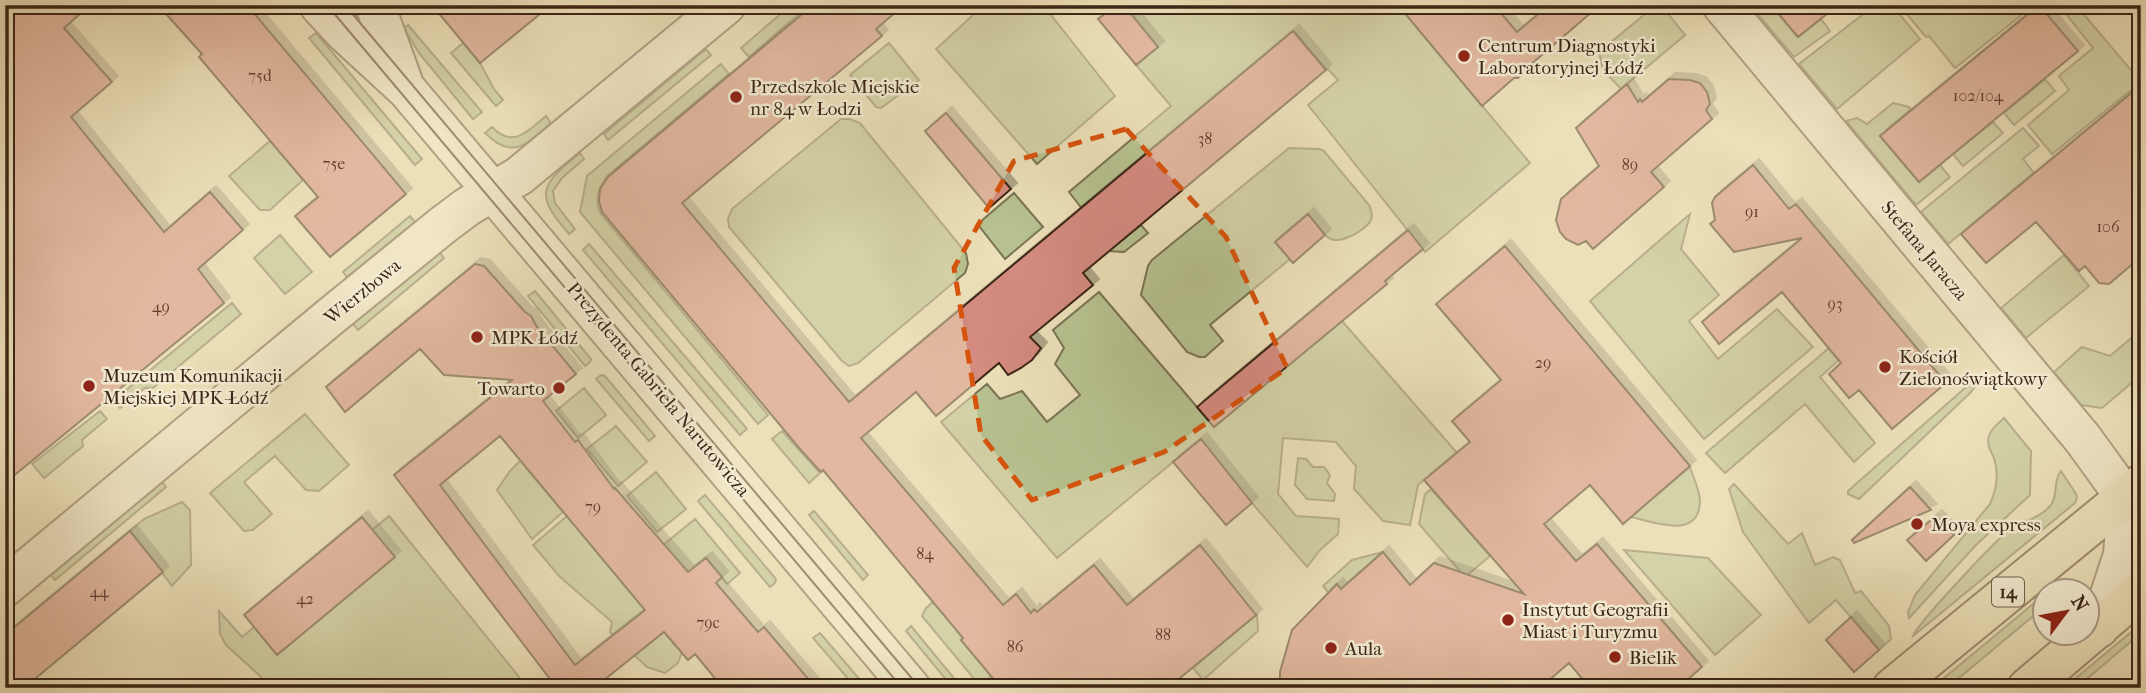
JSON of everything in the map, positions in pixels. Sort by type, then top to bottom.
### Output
[{"type":"main road","name":"14","points":[[1892,688],[2133,490]]},
{"type":"main road","points":[[2100,627],[2141,591]]},
{"type":"main road","points":[[2027,688],[2075,648]]},
{"type":"street","name":"Prezydenta Gabriela Narutowicza","points":[[319,5],[407,90],[911,688]]},
{"type":"street","name":"Prezydenta Gabriela Narutowicza","points":[[375,5],[407,90]]},
{"type":"street","name":"Wierzbowa","points":[[5,587],[443,225],[467,207],[519,176],[726,5]]},
{"type":"street","name":"Stefana Jaracza","points":[[1722,5],[2083,439],[2133,490]]},
{"type":"street","points":[[2100,625],[2123,555],[2126,512],[2133,490]]},
{"type":"highlighted area","points":[[1126,129],[1226,237],[1287,368],[1164,452],[1032,500],[981,435],[954,268],[1014,161]]},
{"type":"green space","points":[[791,5],[809,5],[749,57],[741,48]]},
{"type":"green space","points":[[984,5],[1043,5],[1115,96],[1037,164],[936,49]]},
{"type":"green space","points":[[1129,5],[1164,5],[1169,10],[1174,5],[1398,5],[1530,163],[1425,252],[1308,105],[1338,80],[1326,70],[1294,31],[1083,206],[1116,245],[1141,225],[1148,233],[1124,252],[1108,251],[1069,192],[1171,106],[1136,65],[1158,47],[1126,8]]},
{"type":"green space","points":[[1656,5],[1661,5],[1685,35],[1621,89],[1603,70],[1599,52]]},
{"type":"green space","points":[[1750,5],[1771,5],[1798,37],[1821,19],[1830,31],[1794,57]]},
{"type":"green space","points":[[1875,5],[1892,5],[1920,39],[1837,109],[1799,64]]},
{"type":"green space","points":[[1899,5],[2034,5],[1955,68]]},
{"type":"green space","points":[[2059,5],[2076,5],[2141,82],[2052,154],[2028,125],[2069,90],[2059,76],[2093,48]]},
{"type":"green space","points":[[408,25],[482,112],[473,119],[419,53],[404,28]]},
{"type":"green space","points":[[316,33],[422,159],[415,165],[309,38]]},
{"type":"green space","points":[[463,43],[480,63],[503,100],[496,106],[451,53]]},
{"type":"green space","points":[[889,43],[919,80],[881,108],[876,107],[850,75]]},
{"type":"green space","points":[[706,49],[711,55],[608,140],[604,134]]},
{"type":"green space","points":[[721,64],[729,74],[607,176],[597,199],[601,214],[768,415],[758,424],[580,212],[587,176]]},
{"type":"green space","points":[[2045,79],[2055,91],[2014,125],[2004,113]]},
{"type":"green space","points":[[1893,103],[1911,110],[1880,136],[1919,182],[1940,165],[1950,177],[1916,205],[1846,121],[1857,118],[1867,124]]},
{"type":"green space","points":[[546,116],[551,123],[520,146],[504,146],[485,133],[492,127],[507,137],[514,137],[527,132]]},
{"type":"green space","points":[[841,119],[860,123],[966,253],[968,264],[965,273],[858,363],[849,366],[729,227],[728,219],[732,209]]},
{"type":"green space","points":[[1993,122],[2003,133],[1963,166],[1953,154]]},
{"type":"green space","points":[[2023,128],[2039,146],[2023,159],[2034,173],[1948,244],[1921,212]]},
{"type":"green space","points":[[270,141],[303,180],[270,210],[260,210],[229,176]]},
{"type":"green space","points":[[1289,148],[1324,151],[1369,205],[1372,216],[1370,221],[1355,234],[1336,240],[1324,235],[1308,214],[1276,241],[1290,259],[1210,325],[1223,341],[1205,357],[1187,352],[1141,295],[1148,266]]},
{"type":"green space","points":[[580,153],[584,159],[562,178],[553,191],[555,203],[575,229],[569,234],[550,209],[546,190],[557,173]]},
{"type":"green space","points":[[1014,193],[1043,227],[1005,259],[979,226],[980,222]]},
{"type":"green space","points":[[1690,214],[1681,249],[1719,295],[1689,321],[1718,359],[1777,309],[1813,347],[1704,439],[1590,301]]},
{"type":"green space","points":[[410,216],[415,222],[347,277],[343,272]]},
{"type":"green space","points":[[280,235],[312,272],[285,294],[254,258]]},
{"type":"green space","points":[[589,244],[747,429],[740,435],[583,250]]},
{"type":"green space","points":[[440,253],[444,258],[358,330],[352,323]]},
{"type":"green space","points":[[2064,255],[2089,286],[2026,338],[2001,308]]},
{"type":"green space","points":[[535,291],[591,359],[585,366],[528,296]]},
{"type":"green space","points":[[1099,292],[1214,427],[1342,321],[1457,453],[1418,485],[1410,525],[1383,521],[1354,489],[1356,466],[1336,442],[1283,438],[1278,494],[1296,516],[1339,519],[1338,534],[1320,550],[1307,567],[1201,439],[1057,558],[941,422],[987,384],[1000,399],[1022,391],[1047,422],[1080,395],[1055,364],[1064,348],[1053,330]]},
{"type":"green space","points":[[232,303],[241,314],[153,388],[145,388],[120,408],[114,400]]},
{"type":"green space","points":[[2141,330],[2141,375],[2102,408],[2081,405],[2054,372],[2082,347],[2110,356]]},
{"type":"green space","points":[[1829,348],[1839,360],[1820,377],[1875,443],[1854,462],[1805,404],[1725,473],[1706,453]]},
{"type":"green space","points":[[601,375],[605,376],[655,436],[649,441],[596,379]]},
{"type":"green space","points":[[1973,381],[1976,385],[1971,392],[1859,499],[1848,494],[1848,491]]},
{"type":"green space","points":[[584,388],[606,415],[578,438],[556,411]]},
{"type":"green space","points":[[100,411],[107,419],[82,440],[83,446],[44,478],[32,464]]},
{"type":"green space","points":[[305,414],[349,465],[319,491],[306,490],[275,456],[244,482],[272,514],[253,530],[244,531],[210,493]]},
{"type":"green space","points":[[2004,418],[2031,451],[2030,495],[1976,545],[1909,618],[1908,612],[1915,595],[1990,504],[1997,476],[1988,439],[1991,431]]},
{"type":"green space","points":[[616,426],[647,462],[618,486],[587,449]]},
{"type":"green space","points":[[782,431],[820,473],[809,483],[772,439]]},
{"type":"green space","points":[[1298,458],[1306,459],[1313,467],[1324,467],[1330,475],[1327,483],[1335,494],[1334,501],[1307,499],[1295,485]]},
{"type":"green space","points":[[522,459],[526,468],[563,512],[532,539],[497,490]]},
{"type":"green space","points":[[1690,467],[1700,500],[1698,513],[1692,521],[1674,526],[1631,517]]},
{"type":"green space","points":[[2061,471],[2076,494],[2075,503],[1913,636],[1941,600],[2000,538],[2050,506]]},
{"type":"green space","points":[[656,472],[686,509],[657,532],[627,496]]},
{"type":"green space","points":[[162,482],[166,487],[55,580],[51,575]]},
{"type":"green space","points":[[1734,484],[1788,544],[1802,533],[1815,565],[1833,557],[1840,560],[1855,593],[1861,591],[1889,626],[1891,639],[1879,650],[1836,600],[1809,623],[1743,532],[1729,489]]},
{"type":"green space","points":[[1431,489],[1490,556],[1465,577],[1419,524],[1425,494]]},
{"type":"green space","points":[[705,495],[776,579],[770,587],[698,501]]},
{"type":"green space","points":[[182,502],[190,510],[191,565],[172,586],[130,531],[144,519]]},
{"type":"green space","points":[[814,511],[868,575],[863,580],[809,515]]},
{"type":"green space","points":[[389,516],[528,688],[273,688],[226,645],[220,634],[219,611],[242,637]]},
{"type":"green space","points":[[567,516],[573,524],[576,523],[581,533],[644,609],[681,638],[673,643],[682,652],[678,663],[665,673],[647,667],[613,635],[610,632],[612,622],[559,576],[533,545]]},
{"type":"green space","points":[[695,519],[740,573],[727,584],[706,558],[686,574],[662,546]]},
{"type":"green space","points":[[1624,550],[1708,558],[1761,615],[1715,655]]},
{"type":"green space","points":[[1383,552],[1341,589],[1336,584],[1330,590],[1334,595],[1332,597],[1323,586],[1352,560]]},
{"type":"green space","points":[[933,602],[964,637],[961,640],[991,676],[980,686],[922,616]]},
{"type":"green space","points":[[2030,607],[2030,619],[1947,688],[1932,688]]},
{"type":"green space","points":[[1257,614],[1258,631],[1203,680],[1193,668]]},
{"type":"green space","points":[[2141,624],[2141,633],[2076,688],[2064,688]]},
{"type":"green space","points":[[911,626],[962,688],[953,688],[906,631]]},
{"type":"green space","points":[[820,633],[867,688],[856,688],[813,638]]},
{"type":"building","points":[[5,5],[90,5],[64,28],[112,82],[71,117],[164,232],[210,192],[243,230],[198,269],[224,303],[5,483]]},
{"type":"building","points":[[158,5],[247,5],[406,194],[330,257],[295,216],[318,197],[199,57],[202,54]]},
{"type":"building","points":[[432,5],[551,5],[480,63]]},
{"type":"building","points":[[813,5],[904,5],[876,29],[882,36],[682,203],[849,402],[1293,31],[1326,70],[1083,273],[1093,285],[1030,337],[1041,348],[1032,360],[1008,375],[999,363],[936,416],[916,392],[861,438],[1003,605],[1016,594],[1031,613],[1034,609],[1037,612],[1094,565],[1127,605],[1200,545],[1256,615],[1168,688],[1001,688],[961,640],[963,638],[823,470],[821,472],[800,449],[602,212],[600,189],[608,177]]},
{"type":"building","points":[[1116,5],[1124,5],[1158,47],[1136,65],[1098,19]]},
{"type":"building","points":[[1398,5],[1494,5],[1517,32],[1549,5],[1600,5],[1518,78],[1514,78],[1482,106]]},
{"type":"building","points":[[1771,5],[1838,5],[1798,37]]},
{"type":"building","points":[[2039,5],[2078,51],[1919,182],[1880,136]]},
{"type":"building","points":[[1669,79],[1700,83],[1707,92],[1710,104],[1706,110],[1712,119],[1651,172],[1664,187],[1593,249],[1586,241],[1578,245],[1566,239],[1556,220],[1561,199],[1599,166],[1576,128],[1627,84],[1638,102],[1640,99],[1642,102]]},
{"type":"building","points":[[2141,85],[2141,257],[2109,284],[2099,283],[2085,266],[2079,271],[2036,222],[1986,263],[1961,234]]},
{"type":"building","points":[[946,113],[1011,189],[989,208],[925,131]]},
{"type":"building","points":[[1753,165],[1789,209],[1796,204],[1946,383],[1892,429],[1859,390],[1849,398],[1829,374],[1841,363],[1782,292],[1719,344],[1702,322],[1802,238],[1734,252],[1710,224],[1715,220],[1712,203],[1715,197]]},
{"type":"building","points":[[1308,214],[1325,235],[1293,263],[1275,242]]},
{"type":"building","points":[[1408,230],[1423,249],[1385,281],[1387,284],[1214,427],[1197,407]]},
{"type":"building","points":[[1505,246],[1690,466],[1623,524],[1590,485],[1544,524],[1576,561],[1597,544],[1702,667],[1678,688],[1590,688],[1569,663],[1540,688],[1280,688],[1280,672],[1292,630],[1337,584],[1341,589],[1383,552],[1410,585],[1434,563],[1524,594],[1424,480],[1470,442],[1452,421],[1501,380],[1436,304]]},
{"type":"building","points":[[475,264],[484,266],[531,316],[576,374],[543,401],[575,442],[578,440],[614,489],[688,572],[706,558],[722,577],[716,583],[758,632],[764,627],[816,688],[723,688],[695,654],[688,660],[664,632],[594,688],[546,688],[553,683],[394,475],[512,380],[444,375],[420,349],[345,412],[326,387]],"holes":[[[500,436],[645,610],[575,665],[440,485]]]},
{"type":"building","points":[[1201,439],[1252,503],[1226,525],[1173,462]]},
{"type":"building","points":[[1910,487],[1931,510],[1854,543],[1852,540]]},
{"type":"building","points":[[1936,516],[1954,535],[1926,561],[1907,540]]},
{"type":"building","points":[[362,517],[395,557],[277,655],[244,615]]},
{"type":"building","points":[[130,531],[163,572],[24,688],[5,688],[5,635]]},
{"type":"building","points":[[1851,617],[1879,650],[1854,672],[1826,640]]},
{"type":"tram line","points":[[327,5],[902,688]]},
{"type":"tram line","points":[[345,5],[920,688]]},
{"type":"place","name":"Centrum Diagnostyki Laboratoryjnej Łódź","points":[[1464,56]]},
{"type":"place","name":"Przedszkole Miejskie nr 84 w Łodzi","points":[[736,97]]},
{"type":"place","name":"MPK Łódź","points":[[477,337]]},
{"type":"place","name":"Kościół Zielonoświątkowy","points":[[1885,367]]},
{"type":"place","name":"Muzeum Komunikacji Miejskiej MPK-Łódź","points":[[89,386]]},
{"type":"place","name":"Towarto","points":[[559,388]]},
{"type":"place","name":"Moya express","points":[[1917,524]]},
{"type":"place","name":"Instytut Geografii Miast i Turyzmu","points":[[1508,620]]},
{"type":"place","name":"Aula","points":[[1331,648]]},
{"type":"place","name":"Bielik","points":[[1615,657]]}]
